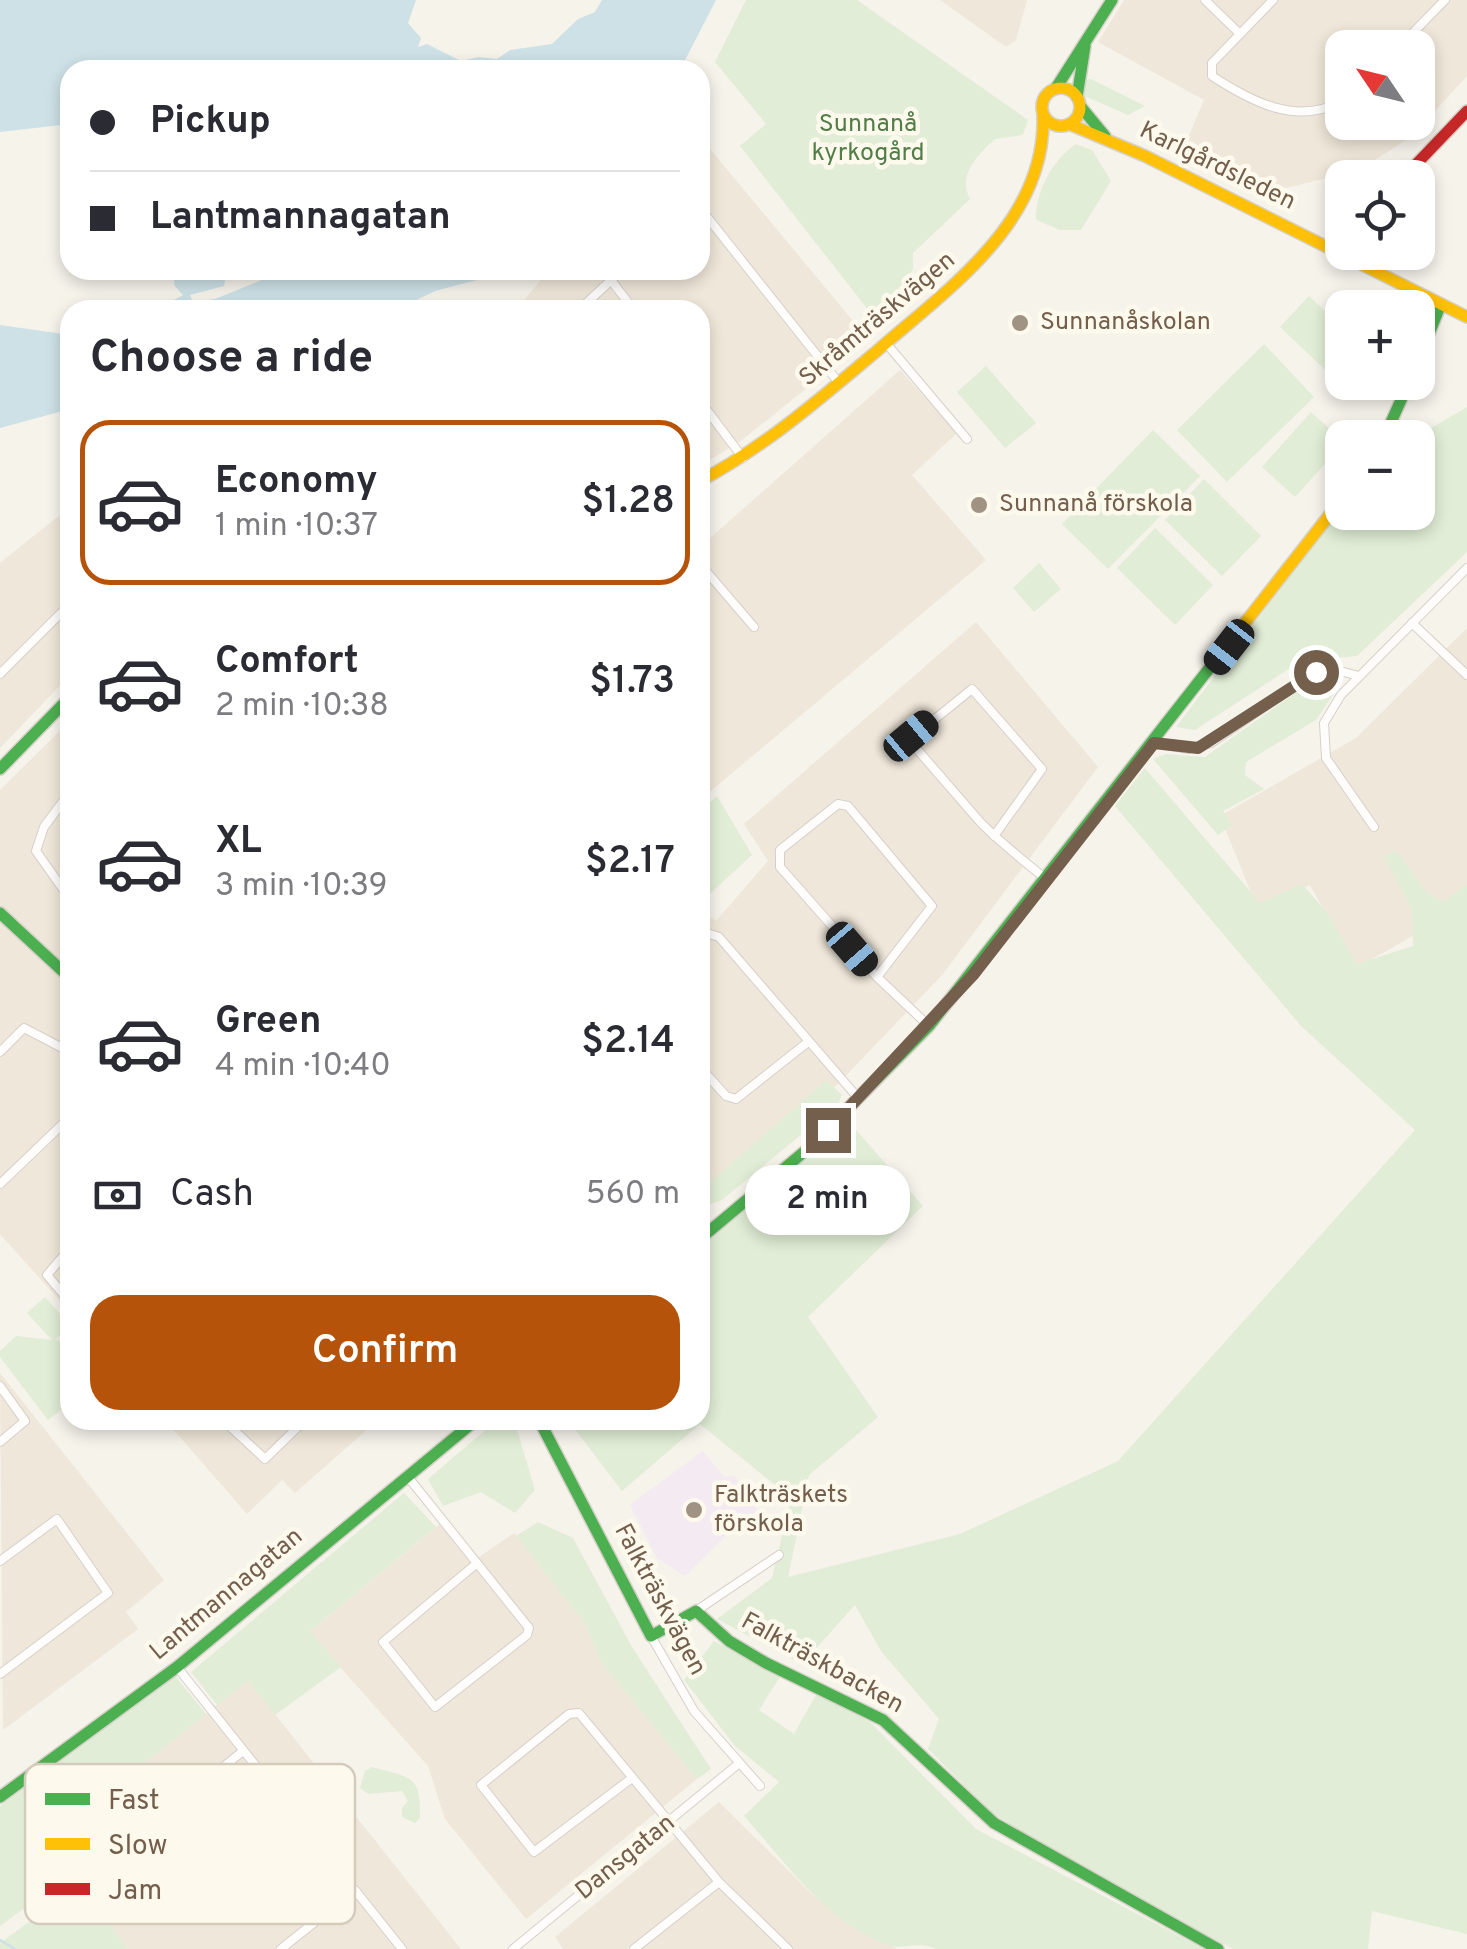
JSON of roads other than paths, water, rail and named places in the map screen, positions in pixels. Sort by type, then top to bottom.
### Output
[{"type":"street","points":[[1085,46],[1079,102],[1067,125],[1053,125],[1043,115],[1043,101],[1085,46],[1112,0]]},
{"type":"street","points":[[1205,0],[1240,34]]},
{"type":"street","points":[[1273,0],[1212,63],[1210,72],[1284,111],[1307,114],[1325,107]]},
{"type":"street","points":[[1416,30],[1445,0]]},
{"type":"street","points":[[1056,88],[1079,102]]},
{"type":"street","name":"Karlgårdsleden","points":[[1079,102],[1108,138]]},
{"type":"street","points":[[1420,160],[1467,111]]},
{"type":"street","name":"Skråmträskvägen","points":[[710,475],[743,458],[961,280],[1011,220],[1040,152],[1043,115]]},
{"type":"street","name":"Karlgårdsleden","points":[[1067,125],[1108,138],[1325,244]]},
{"type":"street","name":"Skråmträskvägen","points":[[1040,152],[1067,125]]},
{"type":"street","points":[[710,221],[839,383]]},
{"type":"street","name":"Karlgårdsleden","points":[[1376,270],[1467,317]]},
{"type":"street","points":[[589,300],[609,280]]},
{"type":"street","points":[[611,280],[626,300]]},
{"type":"street","points":[[1435,317],[1440,304]]},
{"type":"street","points":[[886,342],[967,439]]},
{"type":"street","points":[[710,415],[743,458]]},
{"type":"street","points":[[710,421],[715,422]]},
{"type":"street","points":[[710,1226],[812,1146],[930,1026],[1325,521]]},
{"type":"street","points":[[1374,827],[1332,772],[1324,747],[1324,723],[1332,707],[1359,676],[1467,568]]},
{"type":"street","points":[[710,576],[754,627]]},
{"type":"street","points":[[0,674],[60,614]]},
{"type":"street","points":[[1412,623],[1467,676]]},
{"type":"street","points":[[1154,743],[1198,748],[1316,672],[1336,670],[1359,676]]},
{"type":"street","points":[[994,836],[1042,769],[972,688],[909,740],[994,836],[1046,880]]},
{"type":"street","points":[[0,769],[60,707]]},
{"type":"street","points":[[876,977],[932,906],[848,806],[838,804],[780,850],[780,867],[876,977],[930,1026]]},
{"type":"street","points":[[60,805],[44,827],[36,851],[60,885]]},
{"type":"street","points":[[2,917],[60,968]]},
{"type":"street","points":[[710,934],[719,937],[859,1099]]},
{"type":"street","points":[[0,1052],[24,1028],[60,1047]]},
{"type":"street","points":[[710,1078],[726,1096],[736,1100],[808,1042]]},
{"type":"street","points":[[0,1184],[60,1127]]},
{"type":"street","points":[[60,1259],[47,1274],[60,1290]]},
{"type":"street","points":[[0,1386],[25,1421],[0,1442]]},
{"type":"street","points":[[235,1430],[265,1459],[294,1430]]},
{"type":"street","name":"Lantmannagatan","points":[[45,1764],[177,1667],[464,1430]]},
{"type":"street","name":"Falkträskvägen","points":[[544,1430],[651,1636],[694,1710],[737,1765],[760,1786]]},
{"type":"street","points":[[408,1477],[528,1628],[527,1636],[440,1707],[431,1704],[383,1642],[476,1564]]},
{"type":"street","points":[[0,1560],[56,1519],[108,1593],[0,1674]]},
{"type":"street","points":[[651,1636],[779,1555]]},
{"type":"street","name":"Falkträskbacken","points":[[696,1611],[730,1641],[766,1664],[883,1720],[994,1823],[1218,1949]]},
{"type":"street","points":[[177,1667],[254,1764]]},
{"type":"street","points":[[632,1778],[534,1852],[481,1785],[573,1712],[632,1778],[670,1822],[775,1946],[788,1949]]},
{"type":"street","points":[[229,1764],[244,1752]]},
{"type":"street","name":"Dansgatan","points":[[513,1949],[737,1765]]},
{"type":"street","name":"Lantmannagatan","points":[[0,1797],[25,1779]]},
{"type":"street","points":[[634,1949],[718,1882]]},
{"type":"street","points":[[355,1890],[402,1949]]},
{"type":"street","points":[[281,1949],[312,1924]]},
{"type":"waterway","points":[[0,1940],[15,1949]]},
{"type":"place","name":"Sunnanåskolan","points":[[1020,323]]},
{"type":"place","name":"Sunnanå förskola","points":[[979,505]]},
{"type":"place","name":"Falkträskets förskola","points":[[694,1510]]},
{"type":"park label","name":"Sunnanå kyrkogård","points":[[868,140]]}]
